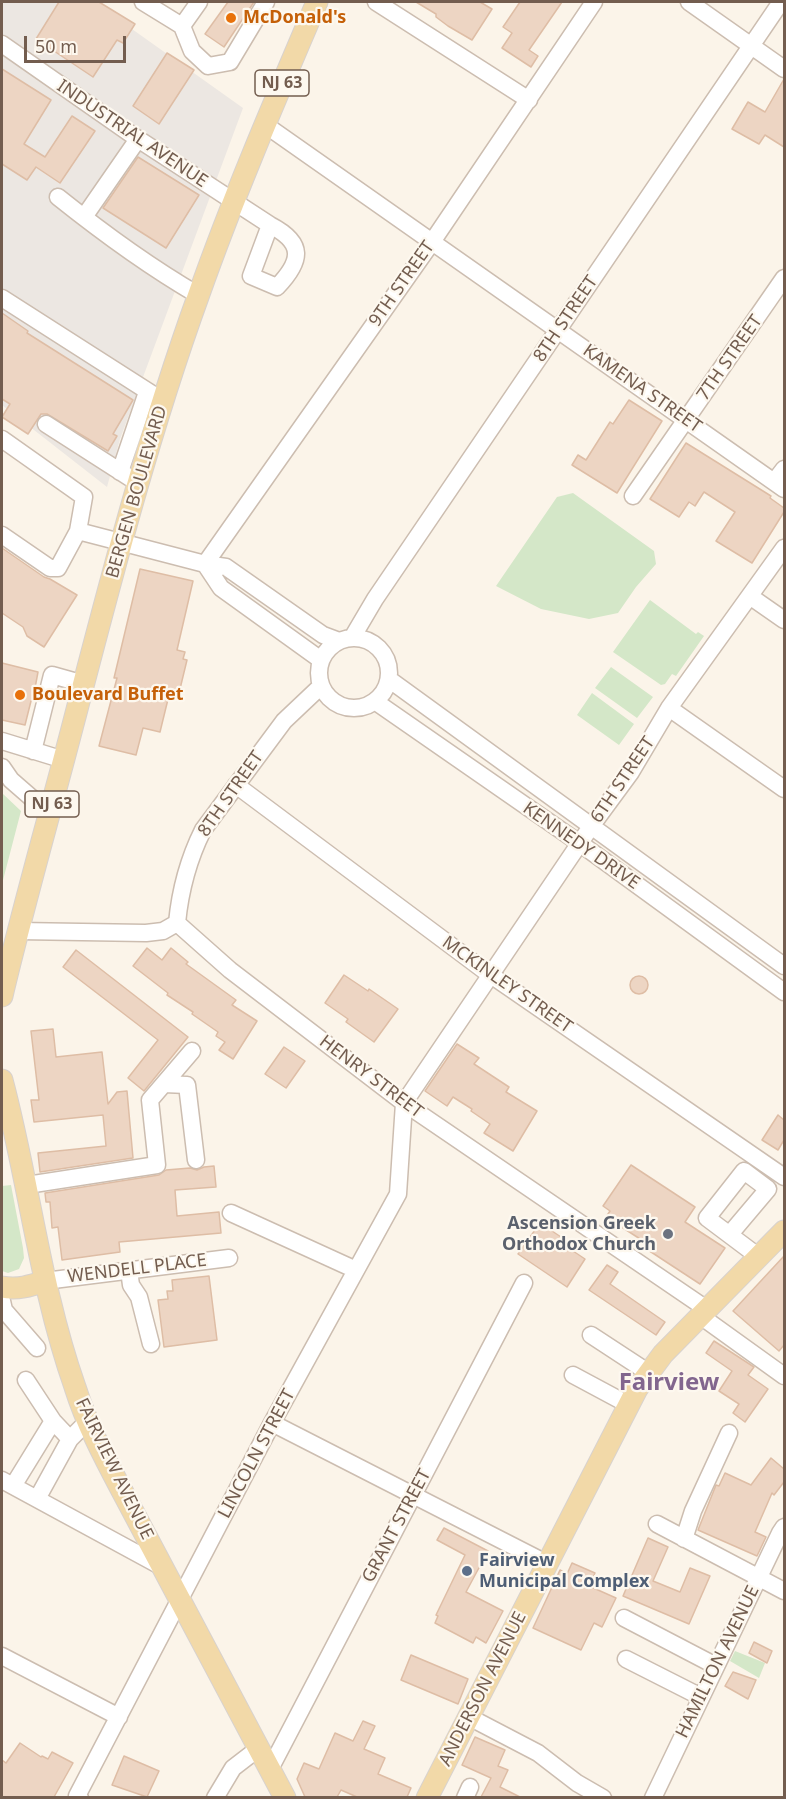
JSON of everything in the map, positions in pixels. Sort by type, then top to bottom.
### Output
[{"type":"main road","name":"BERGEN BOULEVARD","points":[[2,996],[123,541],[129,478],[155,397],[198,295],[264,124],[317,2]]},
{"type":"main road","name":"FAIRVIEW AVENUE","points":[[2,1080],[27,1185],[45,1281],[66,1362],[88,1421],[115,1479],[285,1797]]},
{"type":"main road","name":"ANDERSON AVENUE","points":[[427,1797],[638,1389],[663,1354],[784,1231]]},
{"type":"main road","points":[[2,1287],[11,1289],[27,1287],[45,1281]]},
{"type":"street","points":[[182,26],[198,2]]},
{"type":"street","points":[[151,4],[182,26],[192,51],[208,66],[230,62],[266,2]]},
{"type":"street","points":[[376,2],[529,100]]},
{"type":"street","name":"9TH STREET","points":[[205,564],[432,242],[594,2]]},
{"type":"street","points":[[689,2],[784,69]]},
{"type":"street","name":"8TH STREET","points":[[345,640],[782,2]]},
{"type":"street","name":"INDUSTRIAL AVENUE","points":[[2,44],[138,139],[270,225]]},
{"type":"street","name":"KAMENA STREET","points":[[264,124],[687,420],[781,480]]},
{"type":"street","points":[[84,217],[138,139]]},
{"type":"street","points":[[58,197],[152,267],[198,295]]},
{"type":"street","name":"7TH STREET","points":[[633,496],[784,278]]},
{"type":"street","points":[[2,298],[155,397]]},
{"type":"street","points":[[46,424],[129,478]]},
{"type":"street","points":[[2,439],[84,497],[78,531],[58,568],[50,568],[2,535]]},
{"type":"street","points":[[78,531],[205,564],[226,567],[323,635],[345,640],[365,639],[376,645],[385,655],[390,667],[390,680],[385,692],[376,702],[359,708],[351,709],[338,705],[328,697],[321,686],[319,673],[321,660],[328,649],[345,640]]},
{"type":"street","name":"6TH STREET","points":[[404,1103],[592,825],[631,772],[669,708],[751,597],[784,548]]},
{"type":"street","points":[[205,564],[221,588],[321,660]]},
{"type":"street","points":[[751,597],[784,620]]},
{"type":"street","points":[[33,751],[52,675],[84,684]]},
{"type":"street","name":"KENNEDY DRIVE","points":[[390,680],[784,966]]},
{"type":"street","name":"8TH STREET","points":[[177,923],[178,908],[195,846],[203,830],[284,721],[321,686]]},
{"type":"street","name":"KENNEDY DRIVE","points":[[376,702],[580,844],[784,992]]},
{"type":"street","points":[[669,708],[784,789]]},
{"type":"street","points":[[2,741],[64,760]]},
{"type":"street","points":[[2,767],[11,780],[50,814]]},
{"type":"street","name":"MCKINLEY STREET","points":[[236,785],[491,975],[784,1177]]},
{"type":"street","points":[[677,915],[690,897]]},
{"type":"street","points":[[18,931],[146,933],[162,930],[177,923]]},
{"type":"street","name":"HENRY STREET","points":[[177,923],[230,970],[404,1103],[705,1313],[784,1376]]},
{"type":"street","points":[[752,968],[763,950]]},
{"type":"street","points":[[27,1185],[157,1165],[150,1100],[192,1051]]},
{"type":"street","points":[[164,1084],[187,1084],[196,1160]]},
{"type":"street","name":"LINCOLN STREET","points":[[79,1797],[272,1423],[398,1194],[404,1103]]},
{"type":"street","points":[[231,1213],[356,1270]]},
{"type":"street","points":[[730,1234],[759,1257]]},
{"type":"street","name":"WENDELL PLACE","points":[[45,1281],[229,1258]]},
{"type":"street","points":[[129,1270],[131,1285],[139,1297],[151,1344]]},
{"type":"street","name":"GRANT STREET","points":[[270,1769],[524,1283]]},
{"type":"street","points":[[2,1301],[4,1310],[37,1348]]},
{"type":"street","points":[[591,1335],[649,1373]]},
{"type":"street","points":[[573,1375],[629,1405]]},
{"type":"street","points":[[26,1380],[53,1421],[70,1439]]},
{"type":"street","points":[[53,1421],[7,1483],[164,1568]]},
{"type":"street","points":[[37,1499],[70,1439],[88,1421]]},
{"type":"street","points":[[272,1423],[548,1564]]},
{"type":"street","points":[[684,1539],[693,1511],[729,1433]]},
{"type":"street","points":[[657,1524],[784,1591]]},
{"type":"street","name":"HAMILTON AVENUE","points":[[653,1797],[784,1527]]},
{"type":"street","points":[[624,1618],[716,1666]]},
{"type":"street","points":[[2,1656],[119,1717]]},
{"type":"street","points":[[626,1659],[701,1697]]},
{"type":"street","points":[[469,1717],[538,1753],[573,1790],[603,1797]]},
{"type":"street","points":[[215,1797],[233,1768],[259,1748]]},
{"type":"shaded area","points":[[2,2],[94,2],[243,108],[120,439],[107,487],[2,405]]},
{"type":"green space","points":[[573,493],[654,551],[656,564],[618,613],[589,619],[541,609],[496,586],[557,497]]},
{"type":"green space","points":[[650,600],[696,634],[698,632],[704,636],[676,676],[672,674],[665,684],[661,685],[613,652]]},
{"type":"green space","points":[[611,667],[653,697],[637,718],[595,688]]},
{"type":"green space","points":[[592,693],[634,724],[619,745],[577,715]]},
{"type":"green space","points":[[2,793],[21,811],[2,884]]},
{"type":"green space","points":[[11,1185],[24,1258],[19,1269],[8,1273],[2,1271],[2,1186]]},
{"type":"green space","points":[[735,1651],[765,1663],[759,1678],[730,1661]]},
{"type":"building","points":[[59,2],[99,2],[135,24],[123,43],[117,40],[93,77],[36,39]]},
{"type":"building","name":"McDonald's","points":[[228,2],[254,2],[224,47],[205,34]]},
{"type":"building","points":[[416,2],[480,2],[492,9],[472,40],[448,26],[436,17],[436,14]]},
{"type":"building","points":[[520,2],[562,2],[529,50],[538,56],[531,67],[502,48],[512,33],[503,27]]},
{"type":"building","points":[[167,53],[194,70],[159,124],[133,106]]},
{"type":"building","points":[[2,69],[51,100],[24,144],[45,157],[72,116],[95,131],[60,183],[36,167],[27,180],[2,164]]},
{"type":"building","points":[[784,79],[784,147],[765,135],[759,144],[732,129],[748,102],[765,112]]},
{"type":"building","points":[[138,157],[199,195],[166,248],[103,208]]},
{"type":"building","points":[[2,313],[28,331],[27,333],[133,400],[113,434],[117,436],[108,451],[47,414],[41,414],[28,434],[2,417],[10,404],[2,399]]},
{"type":"building","points":[[629,400],[662,421],[617,493],[572,465],[578,455],[586,460],[610,422],[613,424]]},
{"type":"building","points":[[686,443],[771,496],[770,498],[784,508],[784,512],[752,563],[716,541],[735,512],[704,492],[695,506],[689,502],[679,517],[650,499]]},
{"type":"building","points":[[2,548],[44,577],[77,595],[44,647],[27,636],[23,627],[2,613]]},
{"type":"building","points":[[140,569],[193,581],[177,650],[185,652],[183,659],[187,660],[179,693],[170,691],[160,732],[143,728],[136,755],[99,746],[117,678],[114,678]]},
{"type":"building","name":"Boulevard Buffet","points":[[2,663],[38,672],[35,688],[38,689],[35,701],[31,701],[25,725],[2,720]]},
{"type":"building","points":[[147,948],[162,960],[171,948],[188,962],[186,964],[236,1000],[232,1005],[257,1021],[233,1059],[219,1050],[225,1042],[216,1036],[218,1032],[167,995],[168,993],[133,966]]},
{"type":"building","points":[[76,950],[188,1037],[144,1091],[128,1078],[158,1040],[63,967]]},
{"type":"building","points":[[344,975],[398,1009],[374,1042],[346,1022],[348,1019],[325,1003]]},
{"type":"building","points":[[639,976],[647,981],[648,985],[643,993],[639,994],[631,989],[630,985],[635,977]]},
{"type":"building","points":[[53,1029],[56,1057],[102,1052],[108,1104],[117,1092],[127,1091],[133,1158],[40,1172],[38,1153],[106,1146],[103,1115],[34,1122],[31,1100],[39,1100],[31,1031]]},
{"type":"building","points":[[457,1044],[479,1058],[474,1064],[509,1087],[506,1092],[537,1111],[513,1151],[484,1133],[490,1124],[471,1111],[472,1109],[453,1097],[447,1106],[425,1091]]},
{"type":"building","points":[[284,1047],[305,1061],[286,1088],[265,1074]]},
{"type":"building","points":[[778,1115],[784,1120],[784,1140],[778,1150],[762,1140]]},
{"type":"building","name":"Ascension Greek Orthodox Church","points":[[631,1165],[695,1207],[685,1222],[725,1248],[700,1284],[648,1250],[651,1246],[606,1217],[610,1211],[603,1206]]},
{"type":"building","points":[[214,1166],[216,1187],[175,1190],[177,1216],[219,1212],[221,1233],[119,1242],[120,1252],[62,1260],[58,1227],[52,1228],[50,1202],[46,1202],[45,1193],[159,1175],[166,1170],[190,1168],[197,1170]]},
{"type":"building","points":[[540,1223],[564,1239],[561,1243],[585,1259],[567,1287],[518,1254]]},
{"type":"building","points":[[784,1256],[784,1345],[779,1351],[733,1311]]},
{"type":"building","points":[[607,1265],[618,1272],[610,1284],[665,1322],[656,1335],[589,1290]]},
{"type":"building","points":[[209,1276],[217,1340],[164,1347],[158,1300],[168,1299],[167,1291],[173,1291],[172,1280]]},
{"type":"building","points":[[714,1341],[754,1367],[748,1375],[768,1389],[745,1422],[733,1413],[739,1404],[719,1391],[732,1371],[706,1353]]},
{"type":"building","points":[[771,1458],[784,1469],[784,1482],[774,1495],[772,1493],[755,1532],[766,1537],[757,1556],[698,1530],[716,1485],[719,1486],[725,1473],[751,1485]]},
{"type":"building","name":"Fairview Municipal Complex","points":[[444,1528],[488,1551],[466,1592],[503,1611],[486,1643],[476,1637],[473,1643],[435,1623],[438,1616],[436,1615],[465,1555],[437,1540]]},
{"type":"building","points":[[648,1538],[668,1547],[653,1581],[680,1592],[690,1568],[710,1576],[689,1624],[623,1596]]},
{"type":"building","points":[[572,1563],[595,1573],[589,1586],[616,1598],[602,1627],[594,1623],[581,1650],[533,1628],[560,1570],[567,1574]]},
{"type":"building","points":[[754,1642],[772,1651],[767,1663],[749,1653]]},
{"type":"building","points":[[411,1655],[468,1679],[458,1704],[401,1680]]},
{"type":"building","points":[[733,1672],[756,1680],[748,1699],[725,1686]]},
{"type":"building","points":[[363,1721],[375,1726],[364,1749],[385,1758],[378,1774],[411,1788],[407,1797],[357,1797],[341,1790],[337,1797],[305,1797],[297,1779],[304,1763],[319,1769],[335,1733],[353,1741]]},
{"type":"building","points":[[475,1737],[505,1750],[498,1766],[508,1770],[500,1787],[520,1797],[481,1797],[491,1778],[462,1765]]},
{"type":"building","points":[[20,1743],[41,1757],[48,1759],[52,1752],[73,1763],[54,1797],[2,1797],[2,1760],[6,1763]]},
{"type":"building","points":[[124,1756],[159,1771],[147,1797],[112,1785]]},
{"type":"place","name":"McDonald's","points":[[231,18]]},
{"type":"place","name":"Boulevard Buffet","points":[[20,695]]},
{"type":"place","name":"Ascension Greek Orthodox Church","points":[[668,1234]]},
{"type":"place","name":"Fairview Municipal Complex","points":[[467,1571]]},
{"type":"district","name":"Fairview","points":[[669,1383]]}]
